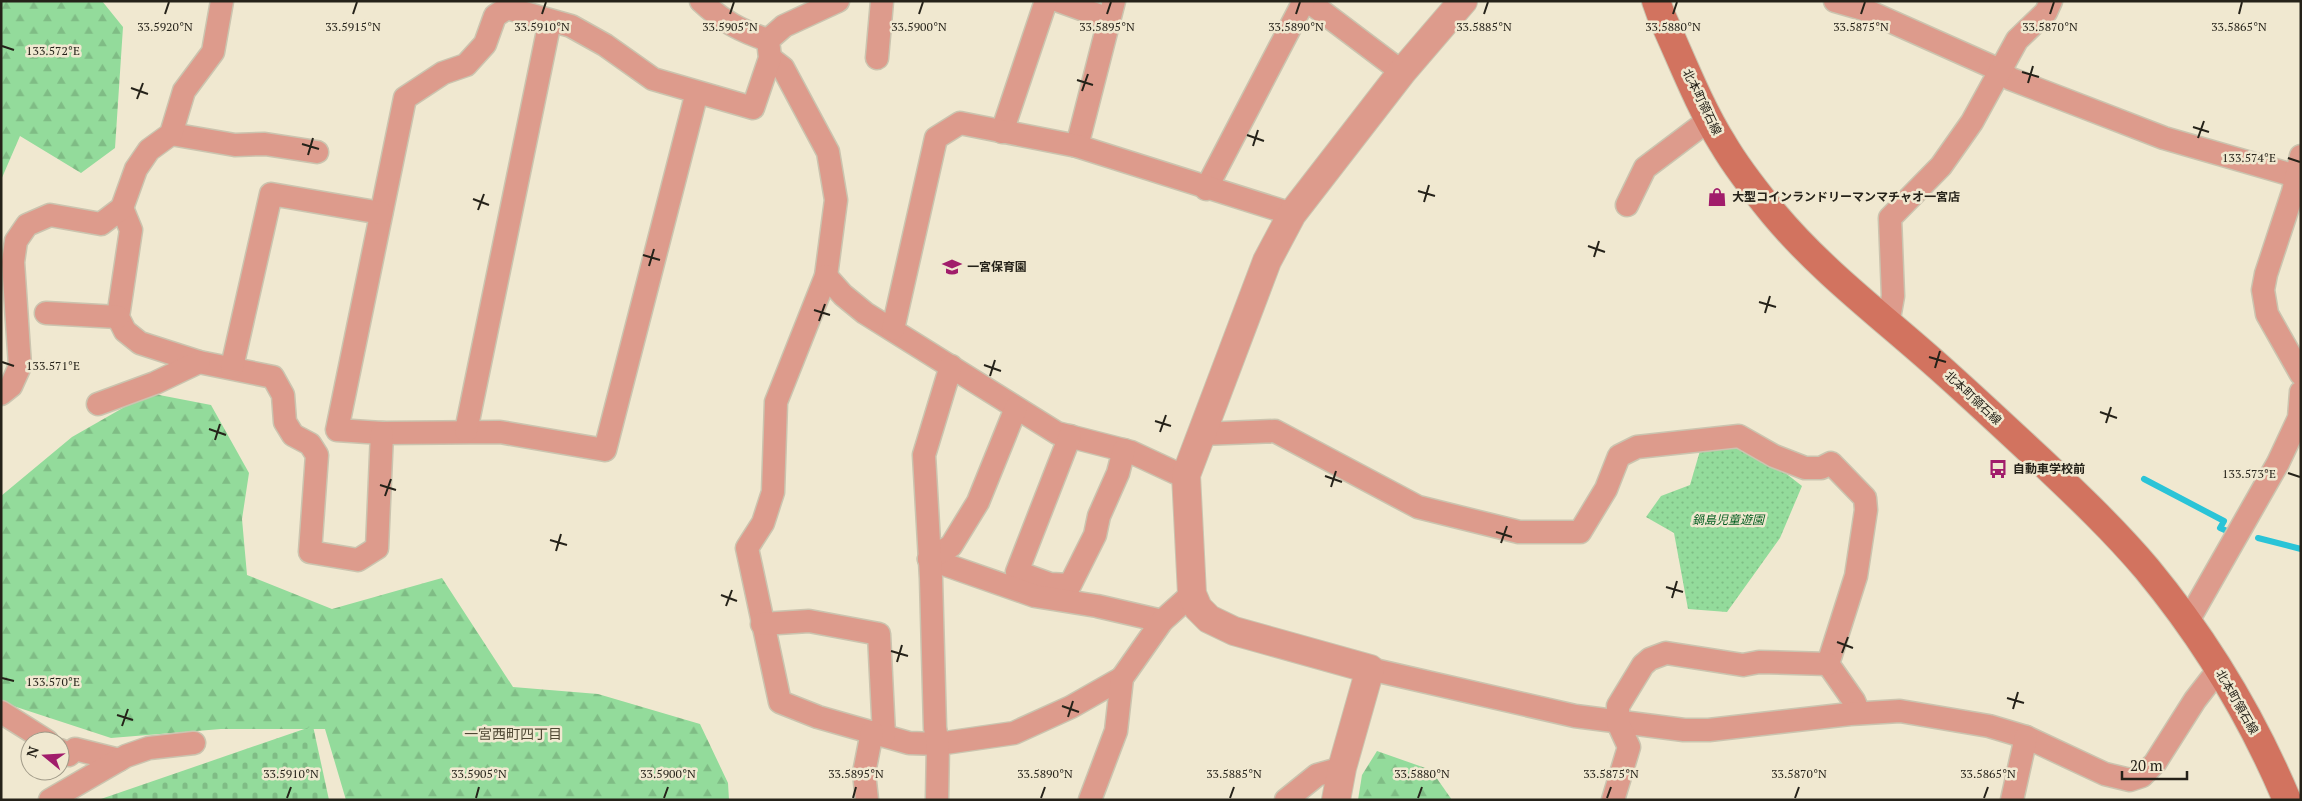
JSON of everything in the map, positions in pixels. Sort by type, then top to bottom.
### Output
[{"type":"main road","name":"北本町領石線","points":[[1656,1],[1710,120],[1723,144],[1775,214],[1802,245],[1888,324],[1949,376],[2097,514],[2147,569],[2188,621],[2219,669],[2248,718],[2275,771],[2287,800]]},
{"type":"street","points":[[1,394],[11,386],[20,366],[12,262],[16,241],[27,225],[50,216],[101,224],[122,208],[136,169],[149,150],[171,134],[184,91],[213,52],[222,1]]},
{"type":"street","points":[[701,1],[714,13],[769,49],[783,68],[828,152],[836,200],[826,276],[776,402],[774,492],[763,523],[747,548],[780,702],[818,717],[910,743],[938,744],[1014,733],[1071,707],[1122,678],[1162,621],[1192,594]]},
{"type":"street","points":[[697,92],[605,450],[500,432],[382,433],[337,430],[405,98],[443,73],[466,65],[485,44],[495,16],[507,8],[571,26],[605,45],[653,80],[697,92],[753,108],[769,49],[784,26],[838,1]]},
{"type":"street","points":[[877,58],[882,1]]},
{"type":"street","points":[[1002,132],[1046,1]]},
{"type":"street","points":[[1059,1],[1112,10],[1077,146]]},
{"type":"street","points":[[1206,189],[1304,1]]},
{"type":"street","points":[[1308,1],[1402,72]]},
{"type":"street","points":[[1463,1],[1402,72],[1292,214],[1267,261],[1186,475],[1192,594],[1198,608],[1209,619],[1234,631],[1370,669],[1575,716],[1684,730],[1708,730],[1900,711],[1989,726],[2026,738],[2117,778],[2130,780],[2142,776],[2155,763],[2195,700],[2219,669]]},
{"type":"street","points":[[1835,1],[1863,10],[1993,67],[1999,73],[2164,138],[2298,166],[2293,192],[2262,290],[2267,314],[2301,374]]},
{"type":"street","points":[[1888,324],[1893,296],[1890,218],[1941,166],[1972,122],[2017,40],[2046,12],[2051,1]]},
{"type":"street","points":[[466,431],[550,21]]},
{"type":"street","points":[[1627,205],[1645,168],[1710,120]]},
{"type":"street","points":[[893,329],[936,138],[960,123],[1077,146],[1206,189],[1292,214]]},
{"type":"street","points":[[171,134],[235,145],[265,144],[317,152]]},
{"type":"street","points":[[232,367],[271,194],[381,213]]},
{"type":"street","points":[[122,208],[131,230],[118,317],[125,331],[140,344],[199,362],[232,367],[273,377],[283,395],[285,422],[293,435],[310,444],[317,455],[310,552],[358,560],[377,548],[382,433]]},
{"type":"street","points":[[826,276],[844,295],[866,313],[1057,433],[1124,450],[1174,472],[1186,475]]},
{"type":"street","points":[[46,313],[118,317]]},
{"type":"street","points":[[98,404],[155,383],[199,362]]},
{"type":"street","points":[[936,800],[938,744],[935,728],[937,555],[924,455],[951,366]]},
{"type":"street","points":[[2188,621],[2278,463],[2299,418],[2301,392]]},
{"type":"street","points":[[937,555],[951,546],[978,502],[1016,408]]},
{"type":"street","points":[[1202,434],[1275,431],[1418,507],[1519,532],[1580,532],[1606,489],[1619,456],[1637,447],[1739,436],[1774,456],[1806,468],[1821,468],[1831,463],[1865,498],[1866,510],[1856,576],[1828,664]]},
{"type":"street","points":[[1017,572],[1070,436]]},
{"type":"street","points":[[937,555],[1009,573],[1017,572],[1050,584],[1070,585],[1095,535],[1099,516],[1118,473],[1124,450]]},
{"type":"street","points":[[971,549],[969,545],[982,511],[978,502]]},
{"type":"street","points":[[937,555],[1035,596],[1097,606],[1162,621]]},
{"type":"street","points":[[762,624],[808,621],[879,634],[878,734],[864,774],[867,800]]},
{"type":"street","points":[[1614,800],[1629,747],[1618,723],[1618,706],[1642,665],[1650,659],[1666,653],[1743,665],[1759,662],[1828,664]]},
{"type":"street","points":[[1828,664],[1854,700],[1859,714]]},
{"type":"street","points":[[1336,800],[1342,768],[1370,669]]},
{"type":"street","points":[[1090,800],[1116,731],[1122,678]]},
{"type":"street","points":[[1,712],[31,731]]},
{"type":"street","points":[[2012,800],[2026,738]]},
{"type":"street","points":[[50,800],[119,760],[149,748],[194,743]]},
{"type":"street","points":[[70,754],[76,749],[119,760]]},
{"type":"street","points":[[1286,800],[1318,775],[1342,768]]},
{"type":"green space","points":[[1,1],[102,1],[123,27],[115,148],[81,173],[20,136],[1,180]]},
{"type":"green space","points":[[149,393],[211,405],[249,473],[242,519],[247,575],[332,609],[442,578],[513,687],[598,694],[700,724],[728,783],[729,800],[346,800],[325,729],[221,729],[111,738],[1,702],[1,496],[72,437]]},
{"type":"green space","name":"鍋島児童遊園","points":[[1704,437],[1746,449],[1779,468],[1802,486],[1780,538],[1727,612],[1688,609],[1674,533],[1646,517],[1661,496],[1690,485]]},
{"type":"green space","points":[[313,726],[329,800],[98,800]]},
{"type":"green space","points":[[1377,751],[1431,770],[1452,800],[1358,800],[1362,775]]},
{"type":"waterway","points":[[2144,479],[2224,521],[2220,528],[2227,531]]},
{"type":"waterway","points":[[2258,538],[2301,549]]},
{"type":"place","name":"大型コインランドリーマンマチャオ一宮店","points":[[1717,197]]},
{"type":"place","name":"一宮保育園","points":[[952,267]]},
{"type":"place","name":"自動車学校前","points":[[1998,469]]},
{"type":"district","name":"一宮西町四丁目","points":[[513,734]]}]
